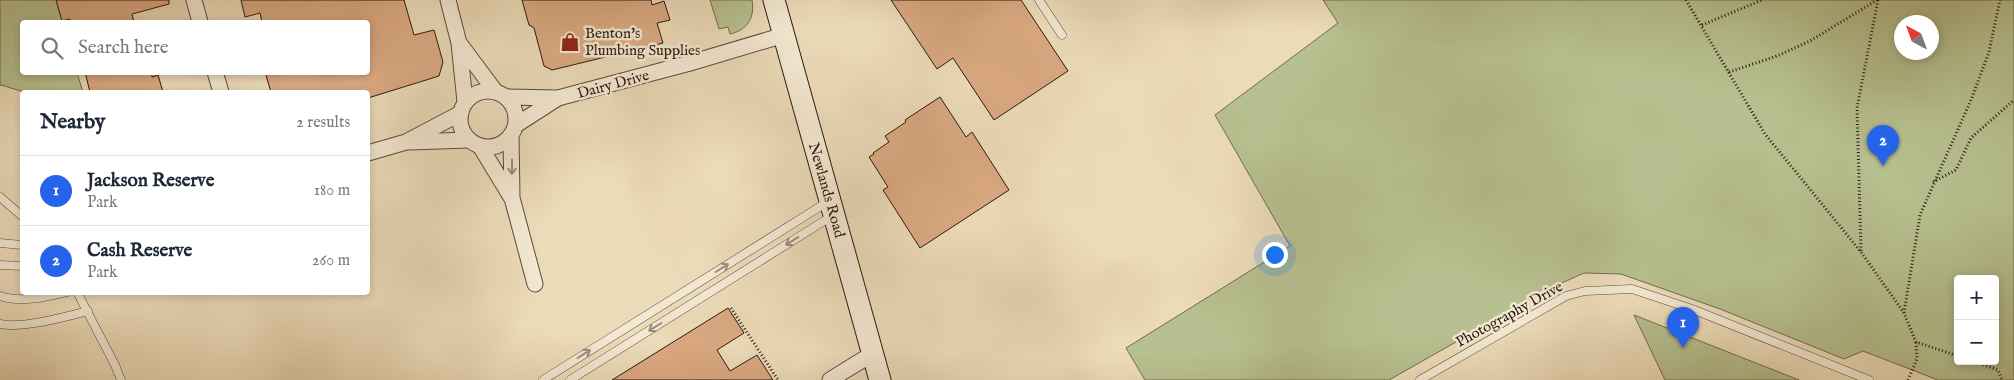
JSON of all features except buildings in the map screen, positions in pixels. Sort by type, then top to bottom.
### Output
[{"type":"street","points":[[194,0],[199,20]]},
{"type":"street","points":[[448,0],[459,43],[463,108],[461,128],[475,143],[512,198]]},
{"type":"street","name":"Newlands Road","points":[[774,0],[880,380]]},
{"type":"street","name":"Dairy Drive","points":[[501,94],[558,98],[690,64],[784,35]]},
{"type":"street","points":[[459,43],[515,110],[512,198],[535,284]]},
{"type":"street","points":[[216,75],[220,90]]},
{"type":"street","points":[[370,152],[406,142],[463,108],[479,92],[501,94]]},
{"type":"street","name":"Dairy Drive","points":[[514,130],[558,98]]},
{"type":"street","points":[[406,142],[497,145],[514,130]]},
{"type":"street","points":[[830,380],[872,354]]},
{"type":"lane","points":[[1039,0],[1062,35]]},
{"type":"lane","points":[[0,196],[20,214]]},
{"type":"lane","points":[[543,380],[832,208]]},
{"type":"lane","points":[[570,380],[832,208]]},
{"type":"lane","points":[[0,243],[20,245]]},
{"type":"lane","points":[[0,266],[20,266]]},
{"type":"lane","name":"Photography Drive","points":[[1420,380],[1566,296],[1585,291],[1632,289],[1692,309],[1869,380]]},
{"type":"lane","points":[[0,296],[12,300],[55,295]]},
{"type":"lane","points":[[79,295],[115,364],[121,380]]},
{"type":"lane","points":[[0,324],[10,326],[60,318],[88,311]]},
{"type":"path","points":[[1686,0],[1765,134],[1861,252],[1904,313],[1916,342],[1917,359],[1908,380]]},
{"type":"path","points":[[1702,25],[1762,0]]},
{"type":"path","points":[[1729,72],[1777,56],[1810,41],[1877,0]]},
{"type":"path","points":[[1861,252],[1857,108],[1877,0]]},
{"type":"path","points":[[1904,313],[1920,214],[1971,100],[1989,52],[2000,0]]},
{"type":"path","points":[[1933,182],[1956,170],[1972,138],[2014,100]]},
{"type":"path","points":[[731,308],[778,380]]},
{"type":"path","points":[[1916,342],[1954,355]]},
{"type":"path","points":[[1984,365],[1998,370],[2002,380]]},
{"type":"green space","points":[[0,0],[56,0],[62,20],[20,20],[20,75],[78,75],[82,90],[20,91],[0,86]]},
{"type":"green space","points":[[710,0],[752,0],[753,6],[749,22],[746,26],[730,34],[728,27],[719,29]]},
{"type":"green space","points":[[1323,0],[2014,0],[2014,380],[1938,380],[1863,351],[1844,359],[1720,309],[1621,274],[1584,273],[1553,287],[1389,380],[1145,380],[1126,348],[1290,246],[1215,115],[1338,23]]},
{"type":"green space","points":[[1634,315],[1799,380],[1665,380]]},
{"type":"place","name":"Benton's Plumbing Supplies","points":[[570,42]]},
{"type":"place","name":"Cash Reserve","points":[[1883,166]]},
{"type":"place","name":"Jackson Reserve","points":[[1683,348]]}]
